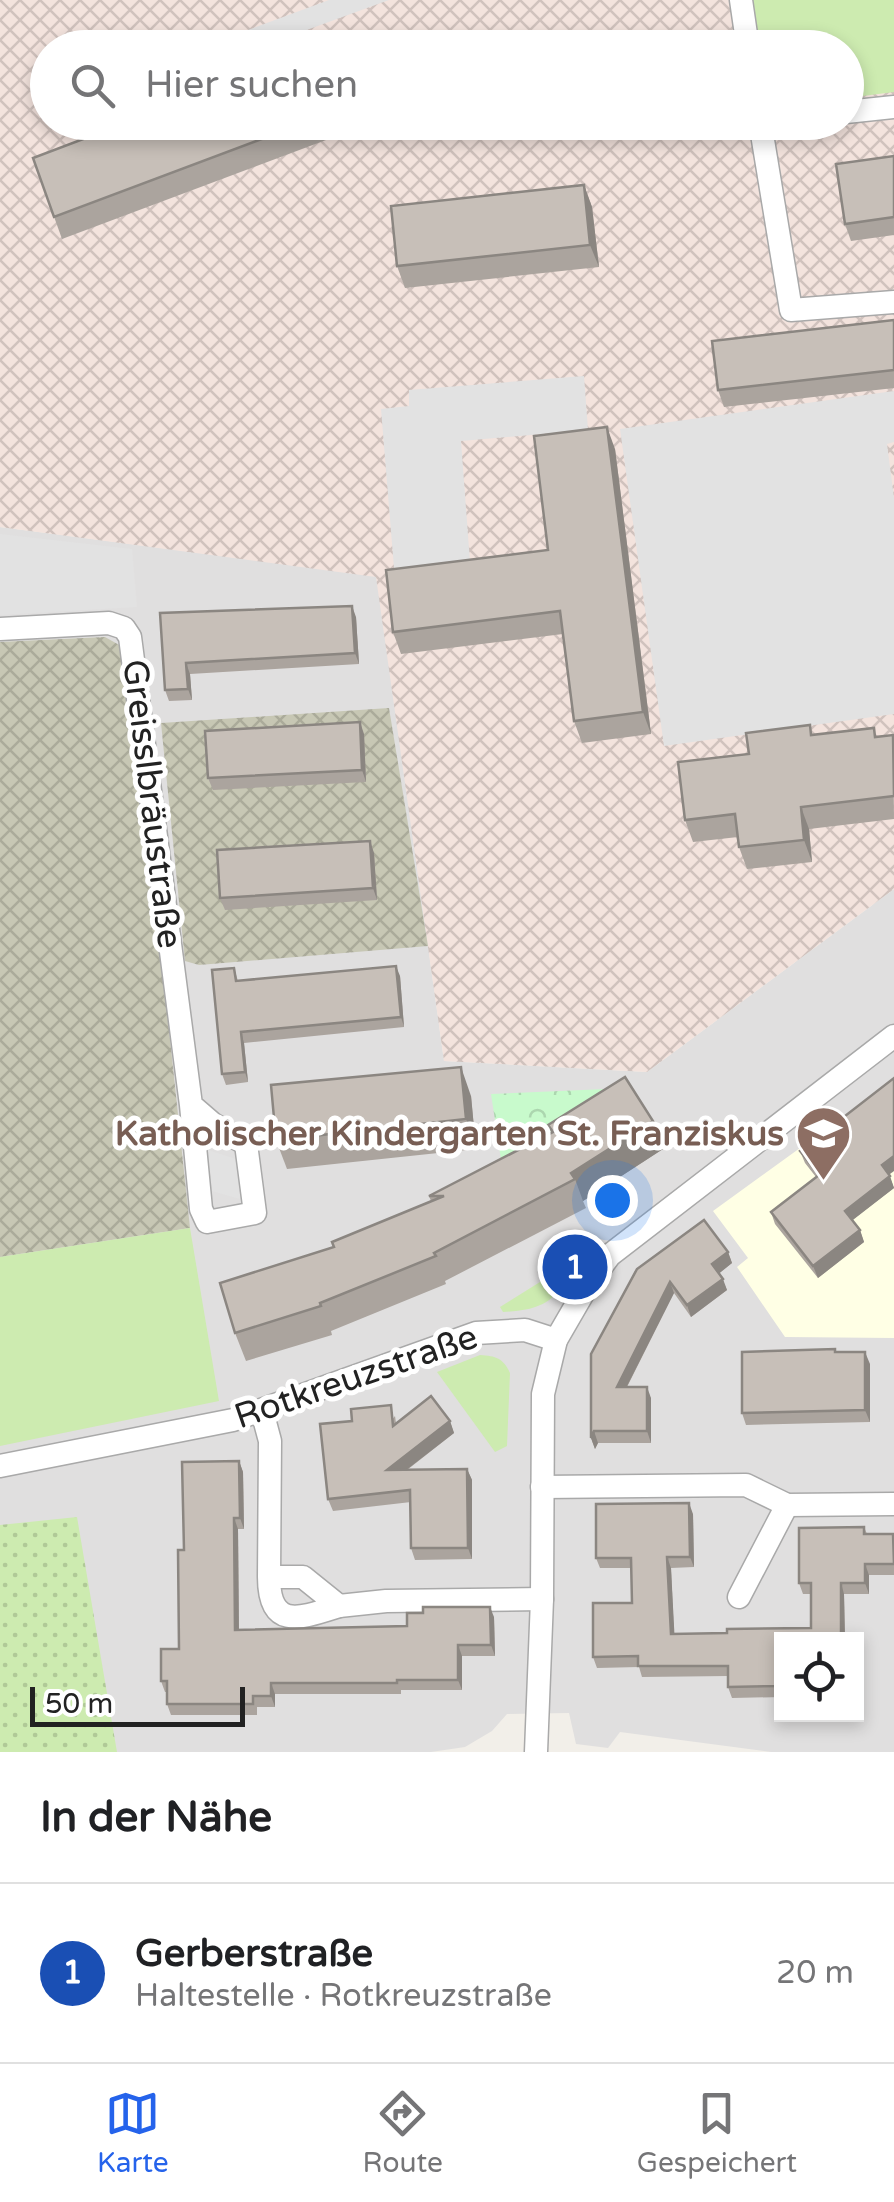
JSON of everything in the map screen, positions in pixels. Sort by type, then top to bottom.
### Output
[{"type":"street","points":[[741,0],[745,30]]},
{"type":"street","points":[[864,110],[894,107]]},
{"type":"street","points":[[763,140],[791,310],[894,302]]},
{"type":"street","name":"Greisslbräustraße","points":[[0,630],[109,624],[124,628],[130,638],[192,1105],[199,1194],[207,1222],[254,1212],[246,1144],[213,1124],[192,1105]]},
{"type":"street","points":[[536,1752],[543,1394],[556,1340],[588,1283],[610,1255],[894,1036]]},
{"type":"street","name":"Rotkreuzstraße","points":[[0,1466],[233,1420],[476,1333],[525,1330],[556,1340]]},
{"type":"street","points":[[262,1411],[270,1441],[269,1598],[275,1609],[288,1617],[386,1601],[542,1598]]},
{"type":"street","points":[[542,1487],[746,1485],[787,1506],[894,1504]]},
{"type":"street","points":[[739,1597],[787,1506]]},
{"type":"street","points":[[269,1576],[302,1577],[340,1606]]},
{"type":"shaded area","points":[[0,0],[894,0],[894,889],[647,1072],[444,1061],[376,577],[0,527]]},
{"type":"shaded area","points":[[329,0],[389,0],[307,30],[248,30]]},
{"type":"shaded area","points":[[584,376],[588,430],[461,441],[470,562],[394,568],[381,409],[409,406],[409,390]]},
{"type":"shaded area","points":[[894,391],[894,442],[887,444],[894,498],[894,714],[664,746],[620,429]]},
{"type":"shaded area","points":[[0,527],[377,576],[444,1061],[647,1072],[894,889],[894,1752],[771,1752],[620,1732],[608,1748],[576,1744],[569,1713],[507,1714],[492,1731],[465,1747],[431,1752],[0,1752]]},
{"type":"shaded area","points":[[0,534],[132,549],[137,607],[0,615]]},
{"type":"shaded area","points":[[105,637],[121,646],[163,973],[190,1228],[0,1257],[0,642]]},
{"type":"shaded area","points":[[389,708],[428,946],[199,965],[185,961],[161,723]]},
{"type":"shaded area","name":"Katholischer Kindergarten St. Franziskus","points":[[894,1080],[894,1338],[785,1337],[737,1267],[748,1258],[713,1211]]},
{"type":"shaded area","points":[[208,1150],[236,1159],[240,1199],[212,1191]]},
{"type":"green space","points":[[752,0],[894,0],[894,92],[864,96],[864,30],[755,30]]},
{"type":"green space","points":[[606,1089],[615,1092],[502,1166],[491,1094]]},
{"type":"green space","points":[[190,1228],[219,1401],[0,1446],[0,1257]]},
{"type":"green space","points":[[564,1267],[567,1278],[548,1301],[533,1308],[503,1312],[500,1307]]},
{"type":"green space","points":[[480,1355],[498,1359],[510,1373],[507,1446],[495,1452],[437,1372]]},
{"type":"green space","points":[[77,1517],[117,1752],[0,1752],[0,1525]]},
{"type":"building","points":[[80,140],[259,140],[54,217],[33,158]]},
{"type":"building","points":[[894,156],[894,217],[845,224],[836,164]]},
{"type":"building","points":[[584,185],[590,245],[397,266],[391,206]]},
{"type":"building","points":[[894,320],[894,370],[718,390],[712,341]]},
{"type":"building","points":[[607,427],[643,712],[574,721],[560,611],[393,632],[386,570],[548,550],[534,436]]},
{"type":"building","points":[[352,606],[355,653],[186,663],[188,689],[165,690],[160,613]]},
{"type":"building","points":[[360,722],[362,770],[208,778],[205,731]]},
{"type":"building","points":[[810,725],[811,735],[874,728],[875,737],[893,735],[894,796],[801,807],[804,840],[739,847],[735,814],[685,820],[678,762],[749,754],[746,733]]},
{"type":"building","points":[[370,841],[373,888],[220,898],[217,850]]},
{"type":"building","points":[[396,966],[401,1017],[241,1032],[245,1072],[222,1074],[212,970],[234,968],[236,981]]},
{"type":"building","points":[[461,1067],[466,1119],[276,1140],[271,1085]]},
{"type":"building","points":[[625,1077],[653,1121],[571,1173],[575,1179],[434,1253],[436,1256],[320,1303],[321,1306],[235,1333],[220,1283],[334,1247],[332,1242],[444,1196],[429,1196],[553,1132],[548,1125]]},
{"type":"building","points":[[894,1078],[894,1156],[882,1165],[890,1176],[845,1211],[860,1230],[813,1266],[771,1212],[819,1175],[800,1151]]},
{"type":"building","points":[[704,1220],[728,1252],[712,1264],[723,1279],[687,1305],[670,1282],[617,1387],[647,1387],[647,1431],[594,1431],[591,1438],[591,1354],[637,1269]]},
{"type":"building","points":[[742,1352],[865,1352],[865,1410],[742,1413]]},
{"type":"building","points":[[431,1396],[450,1421],[387,1470],[467,1469],[468,1548],[411,1548],[410,1490],[328,1499],[320,1424],[352,1421],[351,1409],[391,1405],[393,1426]]},
{"type":"building","points":[[239,1461],[240,1518],[234,1518],[235,1630],[407,1626],[407,1613],[423,1613],[423,1607],[490,1607],[491,1645],[458,1645],[458,1680],[271,1683],[271,1696],[253,1696],[253,1704],[167,1704],[167,1681],[161,1681],[161,1649],[179,1649],[178,1550],[184,1550],[182,1462]]},
{"type":"building","points":[[689,1503],[690,1557],[667,1557],[671,1634],[811,1628],[811,1583],[799,1583],[799,1528],[864,1527],[864,1534],[893,1534],[894,1564],[865,1564],[865,1583],[841,1583],[841,1632],[774,1632],[774,1686],[728,1687],[728,1666],[638,1666],[638,1656],[593,1657],[593,1603],[632,1603],[631,1558],[596,1558],[596,1504]]},
{"type":"place","name":"Katholischer Kindergarten St. Franziskus","points":[[823,1183]]},
{"type":"place","name":"Gerberstraße","points":[[575,1267]]}]
